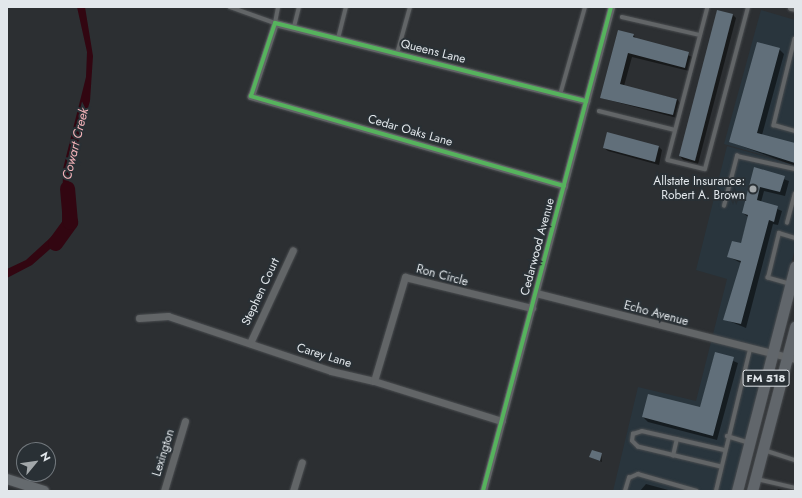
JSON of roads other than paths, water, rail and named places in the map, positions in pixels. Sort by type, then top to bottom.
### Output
[{"type":"main road","name":"FM 518","points":[[736,491],[795,266]]},
{"type":"main road","name":"FM 518","points":[[752,491],[791,358],[795,327]]},
{"type":"street","name":"Cedarwood Avenue","points":[[483,491],[611,7]]},
{"type":"street","points":[[791,7],[795,8]]},
{"type":"street","name":"Queens Lane","points":[[275,23],[586,101]]},
{"type":"street","name":"Cedar Oaks Lane","points":[[275,23],[251,96],[564,186]]},
{"type":"street","name":"Stephen Court","points":[[250,343],[293,250]]},
{"type":"street","name":"Ron Circle","points":[[374,381],[405,277],[532,308]]},
{"type":"street","name":"Echo Avenue","points":[[536,294],[772,355],[791,358]]},
{"type":"street","name":"Carey Lane","points":[[138,318],[168,316],[331,371],[374,381],[502,421]]},
{"type":"street","name":"Lexington","points":[[164,491],[185,421]]},
{"type":"street","points":[[293,491],[302,462]]},
{"type":"street","points":[[7,479],[44,491]]},
{"type":"lane","points":[[230,7],[275,23],[278,7]]},
{"type":"lane","points":[[294,28],[299,7]]},
{"type":"lane","points":[[338,39],[346,7]]},
{"type":"lane","points":[[398,54],[410,7]]},
{"type":"lane","points":[[560,95],[585,7]]},
{"type":"lane","points":[[708,7],[668,160],[706,169],[748,7]]},
{"type":"lane","points":[[622,17],[700,35]]},
{"type":"lane","points":[[795,39],[774,125],[795,131]]},
{"type":"lane","points":[[790,61],[795,62]]},
{"type":"lane","points":[[599,111],[675,130]]},
{"type":"lane","points":[[724,206],[737,156],[795,169]]},
{"type":"lane","points":[[788,223],[793,211],[795,194]]},
{"type":"lane","points":[[790,284],[768,278],[779,233],[795,238]]},
{"type":"lane","points":[[716,491],[727,436],[750,349]]},
{"type":"lane","points":[[721,467],[638,447],[632,441],[633,434],[642,431],[724,450]]},
{"type":"lane","points":[[727,436],[749,442]]},
{"type":"lane","points":[[673,456],[677,439]]},
{"type":"lane","points":[[763,450],[795,460]]},
{"type":"lane","points":[[625,491],[629,478],[638,474],[697,491]]},
{"type":"lane","points":[[755,479],[795,488]]},
{"type":"water","name":"Cowart Creek","points":[[77,7],[85,7],[93,56],[90,101],[69,174],[66,235],[32,265],[7,278],[7,269],[26,260],[62,227],[63,169],[86,77],[87,52]]},
{"type":"waterway","name":"Cowart Creek","points":[[55,243],[70,222],[67,188]]},
{"type":"place","name":"Allstate Insurance: Robert A. Brown","points":[[753,189]]}]
